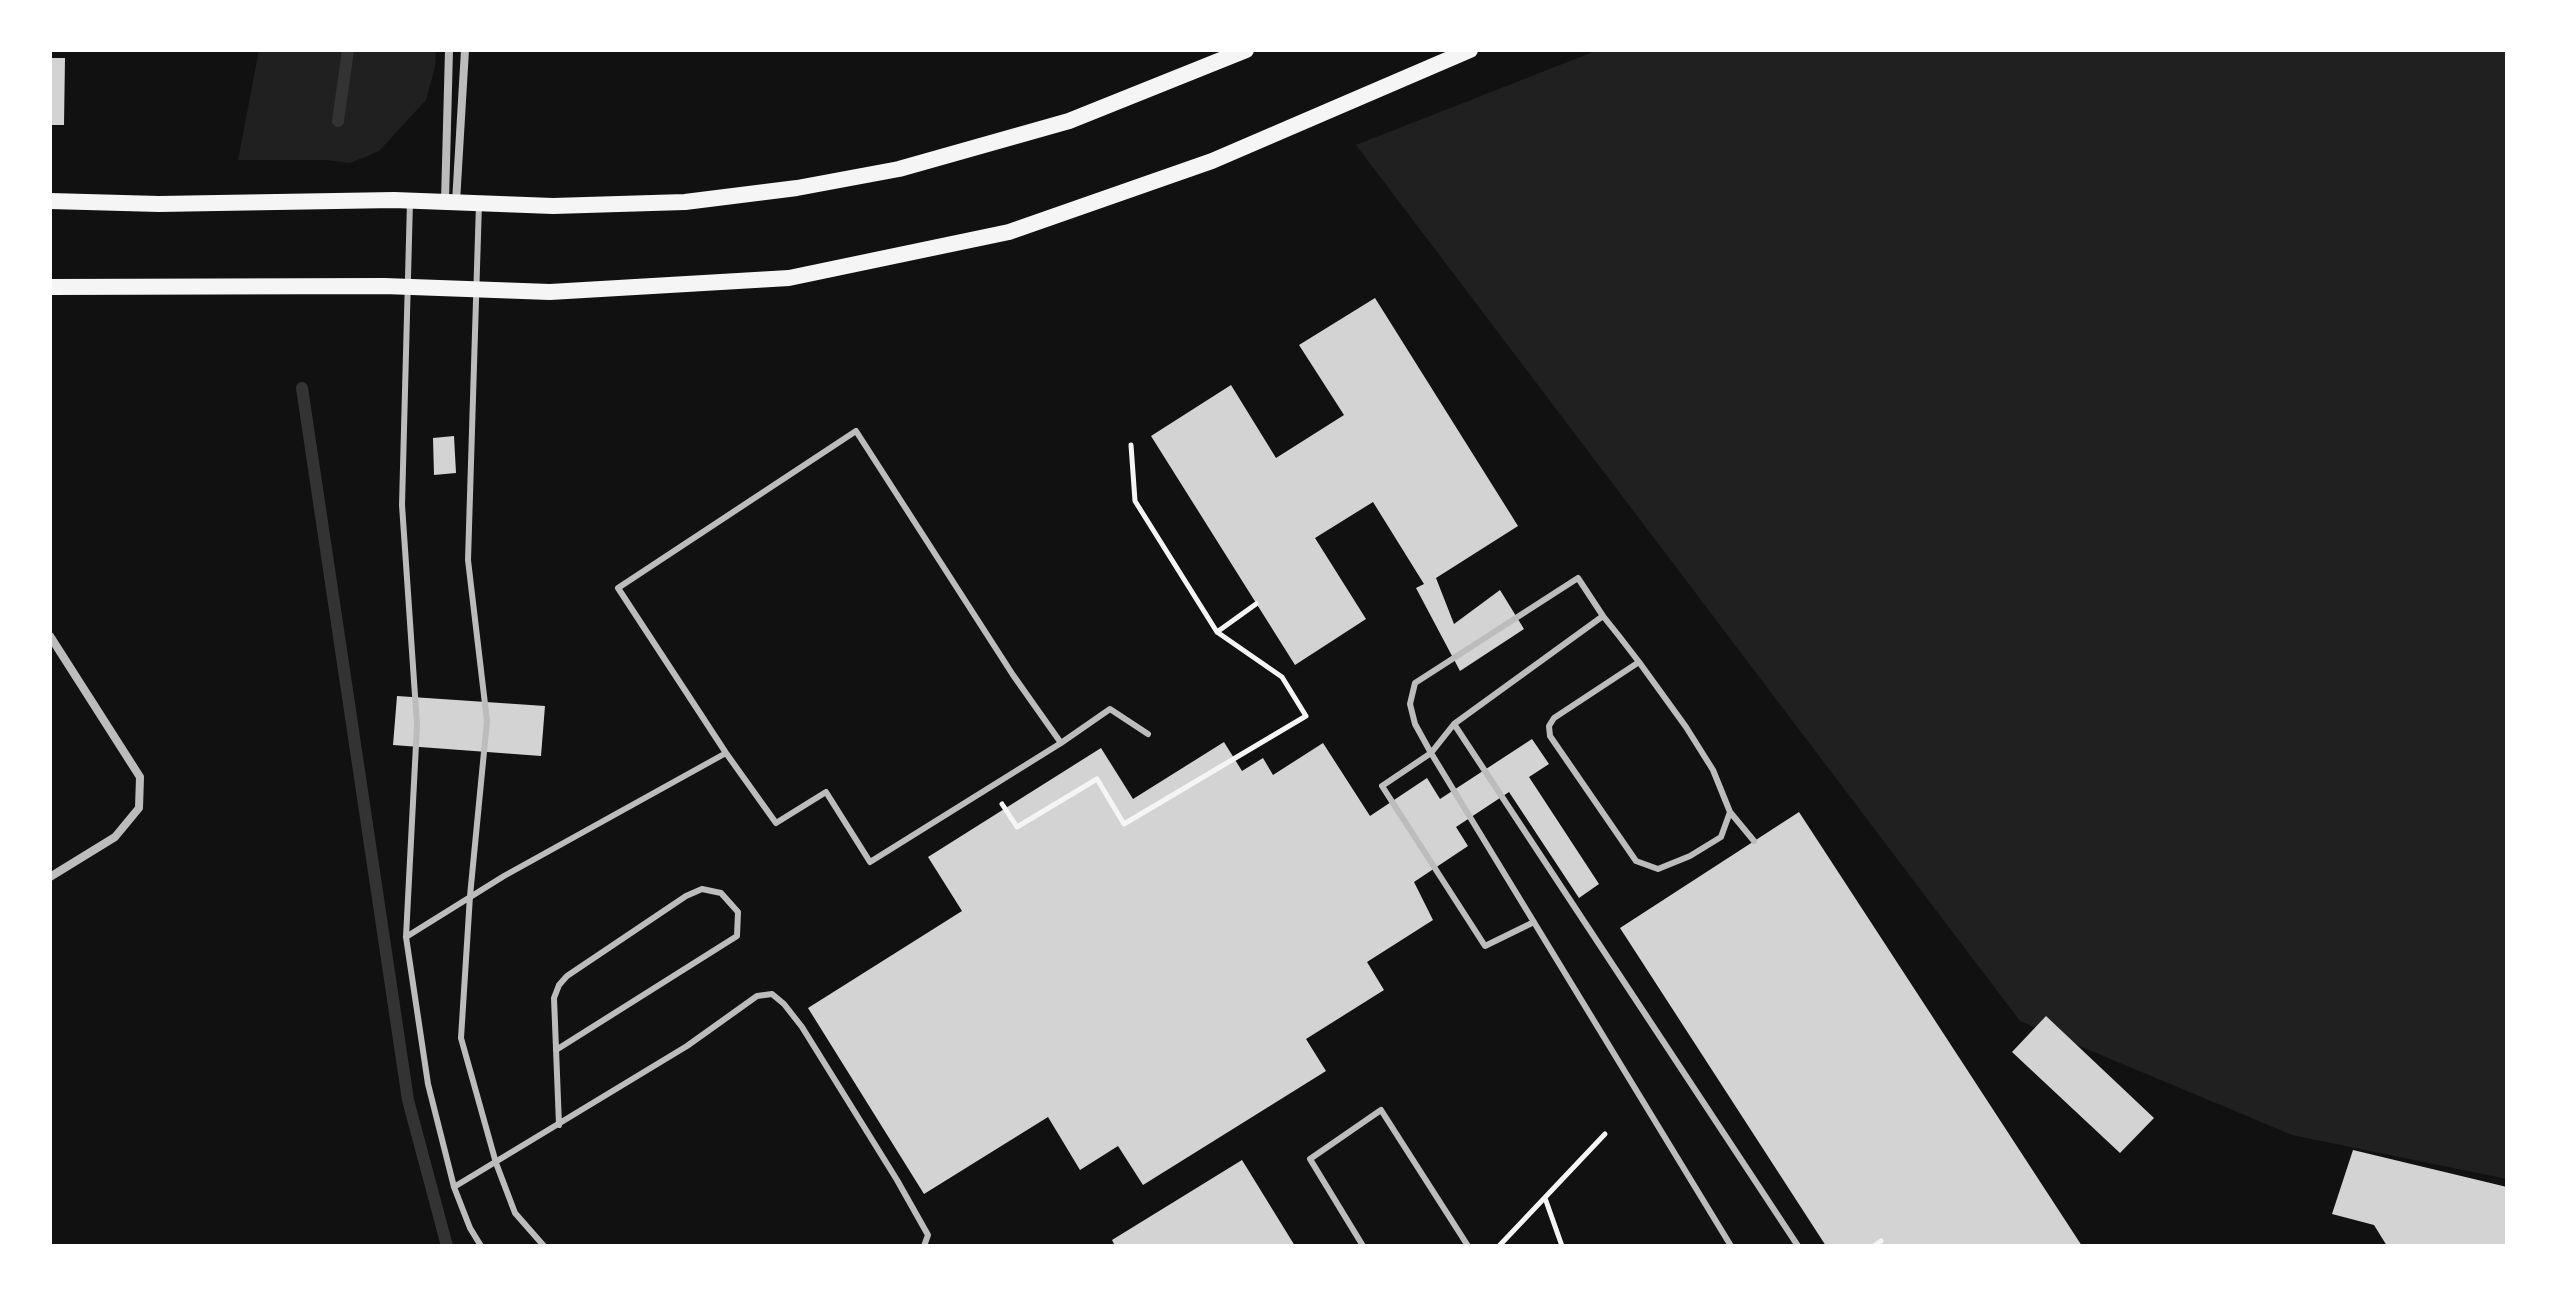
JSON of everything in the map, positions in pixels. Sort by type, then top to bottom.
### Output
[{"type":"main road","points":[[50,201],[159,204],[410,201],[553,206],[685,202],[797,188],[899,169],[1069,121],[1246,50]]},
{"type":"main road","points":[[50,287],[408,287],[550,292],[789,278],[1009,232],[1212,161],[1470,50]]},
{"type":"street","points":[[449,50],[450,202]]},
{"type":"street","points":[[450,202],[465,50]]},
{"type":"street","points":[[50,636],[140,777],[139,808],[115,837],[50,877]]},
{"type":"lane","points":[[410,201],[402,505],[417,725],[406,937],[428,1084],[454,1187],[470,1228],[481,1246]]},
{"type":"lane","points":[[479,202],[468,560],[487,721],[470,896],[461,1038],[496,1163],[515,1213],[544,1246]]},
{"type":"lane","points":[[1061,743],[1013,675],[856,431],[618,588],[726,753],[776,823],[826,792],[870,862],[1061,743],[1110,709],[1148,734]]},
{"type":"lane","points":[[1731,1246],[1431,753],[1415,724],[1410,704],[1415,683],[1578,578],[1686,727],[1713,770],[1730,812],[1754,841]]},
{"type":"lane","points":[[1534,922],[1485,946],[1382,786],[1431,753],[1454,724],[1603,616]]},
{"type":"lane","points":[[1639,662],[1554,718],[1549,726],[1550,736],[1636,861],[1658,869],[1690,856],[1721,837],[1730,812]]},
{"type":"lane","points":[[1454,724],[1798,1246]]},
{"type":"lane","points":[[406,937],[470,896],[726,753]]},
{"type":"lane","points":[[556,1050],[737,936],[738,912],[721,893],[702,889],[686,896],[567,976],[559,985],[554,998],[556,1050],[559,1125]]},
{"type":"lane","points":[[454,1187],[687,1046],[757,996],[772,994],[802,1027],[897,1180],[928,1235],[924,1246]]},
{"type":"lane","points":[[1363,1246],[1310,1159],[1381,1110],[1468,1246]]},
{"type":"path","points":[[1017,827],[1097,779],[1124,824],[1306,716],[1282,677],[1217,632],[1135,501],[1131,445]]},
{"type":"path","points":[[1217,632],[1256,604]]},
{"type":"path","points":[[1499,1246],[1605,1134]]},
{"type":"path","points":[[1545,1198],[1562,1246]]},
{"type":"path","points":[[1874,1246],[1881,1241]]},
{"type":"shaded area","points":[[259,50],[436,50],[426,100],[379,151],[350,163],[238,160]]},
{"type":"shaded area","points":[[1598,50],[2507,50],[2507,1179],[2292,1135],[2020,1021],[1356,145]]},
{"type":"building","points":[[50,58],[65,58],[64,125],[50,125]]},
{"type":"building","points":[[1375,298],[1518,526],[1436,578],[1454,624],[1500,590],[1524,629],[1460,671],[1416,588],[1424,584],[1373,502],[1315,538],[1366,619],[1295,665],[1151,436],[1231,385],[1276,458],[1344,415],[1299,345]]},
{"type":"building","points":[[454,436],[456,473],[434,475],[433,438]]},
{"type":"building","points":[[397,696],[545,706],[541,756],[393,745]]},
{"type":"building","points":[[1532,739],[1549,764],[1529,777],[1599,884],[1579,898],[1509,792],[1456,827],[1468,846],[1414,882],[1433,920],[1367,962],[1384,990],[1306,1039],[1326,1071],[1143,1185],[1118,1146],[1080,1170],[1048,1117],[924,1194],[808,1008],[962,911],[928,857],[1101,748],[1133,799],[1224,742],[1242,771],[1263,758],[1273,775],[1323,743],[1370,816],[1427,778],[1440,799]]},
{"type":"building","points":[[1799,812],[2082,1246],[1826,1246],[1620,928]]},
{"type":"building","points":[[2046,1016],[2154,1118],[2120,1153],[2012,1052]]},
{"type":"building","points":[[2353,1150],[2507,1187],[2507,1246],[2387,1246],[2374,1225],[2332,1214]]},
{"type":"building","points":[[1242,1160],[1295,1246],[1115,1246],[1112,1240]]},
{"type":"waterway","points":[[338,121],[348,50]]},
{"type":"waterway","points":[[302,388],[408,1100],[447,1246]]}]
